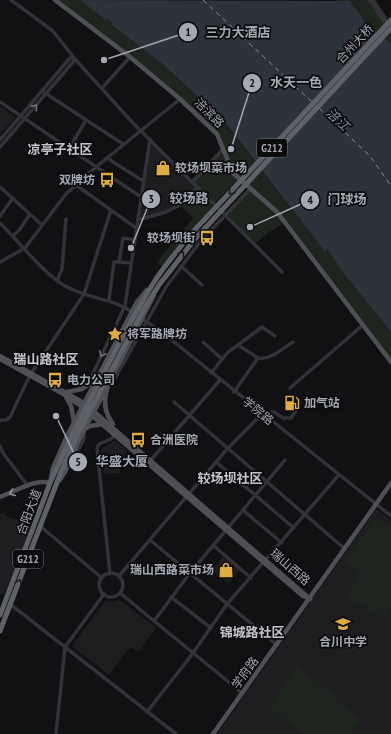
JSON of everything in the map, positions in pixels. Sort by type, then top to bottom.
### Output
[{"type":"highway","name":"合州大桥","points":[[157,278],[190,235],[391,20]]},
{"type":"highway","name":"合州大桥","points":[[159,285],[195,239],[391,27]]},
{"type":"highway","name":"G212","points":[[53,485],[75,434],[157,278]]},
{"type":"highway","name":"G212","points":[[75,434],[145,307],[159,285]]},
{"type":"highway","name":"合阳大道","points":[[0,631],[40,526],[53,485]]},
{"type":"highway","name":"合阳大道","points":[[0,615],[3,599],[53,485]]},
{"type":"main road","name":"涪滨路","points":[[55,0],[130,57],[180,99],[217,134],[224,148],[227,163],[233,173],[250,190],[277,212],[391,362]]},
{"type":"main road","points":[[53,485],[53,468],[74,422],[137,302],[157,278]]},
{"type":"main road","points":[[53,485],[65,472],[84,430],[159,285]]},
{"type":"main road","points":[[0,356],[31,374]]},
{"type":"main road","points":[[0,359],[31,374]]},
{"type":"main road","name":"瑞山西路","points":[[31,374],[66,394],[93,413],[310,599]]},
{"type":"main road","points":[[74,422],[71,406],[66,394],[76,391],[96,379]]},
{"type":"main road","points":[[107,387],[104,402],[105,411],[116,432]]},
{"type":"main road","name":"瑞山西路","points":[[93,413],[104,424],[116,432]]},
{"type":"main road","points":[[84,430],[90,426],[104,424]]},
{"type":"main road","points":[[0,497],[28,486],[46,482],[53,485]]},
{"type":"main road","name":"学府路","points":[[213,734],[391,483]]},
{"type":"street","points":[[11,0],[53,31],[74,58],[141,131],[193,181],[282,272]]},
{"type":"street","points":[[370,0],[391,31]]},
{"type":"street","points":[[373,0],[391,27]]},
{"type":"street","points":[[102,88],[130,57]]},
{"type":"street","points":[[0,140],[70,58],[74,58]]},
{"type":"street","points":[[0,147],[47,94],[73,62],[74,58]]},
{"type":"street","points":[[42,92],[123,144]]},
{"type":"street","points":[[0,262],[25,248],[60,201],[76,185],[123,144],[180,99]]},
{"type":"street","points":[[0,102],[141,197]]},
{"type":"street","points":[[69,148],[86,120]]},
{"type":"street","points":[[87,385],[125,306],[150,139]]},
{"type":"street","points":[[193,181],[224,148]]},
{"type":"street","points":[[107,158],[143,181]]},
{"type":"street","points":[[76,185],[136,228]]},
{"type":"street","points":[[0,186],[42,225]]},
{"type":"street","points":[[138,220],[166,212],[175,207],[198,187]]},
{"type":"street","points":[[107,387],[114,382],[146,321],[166,287],[181,266],[200,242],[250,190]]},
{"type":"street","points":[[0,216],[13,198]]},
{"type":"street","points":[[0,420],[6,420],[10,417],[31,374],[84,294],[111,210]]},
{"type":"street","points":[[13,236],[30,214]]},
{"type":"street","points":[[0,223],[57,282],[62,269],[66,219]]},
{"type":"street","points":[[120,262],[123,238],[135,240]]},
{"type":"street","points":[[109,300],[114,262],[131,263]]},
{"type":"street","points":[[181,266],[202,286]]},
{"type":"street","name":"学院路","points":[[57,282],[84,294],[109,300],[125,306],[169,338],[338,476],[391,516]]},
{"type":"street","points":[[290,388],[363,325]]},
{"type":"street","points":[[211,373],[222,358],[262,327],[275,336]]},
{"type":"street","points":[[203,342],[222,358]]},
{"type":"street","points":[[238,345],[258,358],[264,359],[276,354],[292,342]]},
{"type":"street","points":[[234,392],[258,358]]},
{"type":"street","points":[[150,462],[220,380]]},
{"type":"street","points":[[174,402],[345,548]]},
{"type":"street","points":[[119,576],[228,448],[262,414],[274,412],[283,418],[291,418],[296,411]]},
{"type":"street","points":[[110,574],[97,448],[102,442],[111,439],[116,432]]},
{"type":"street","points":[[0,446],[3,454],[28,486]]},
{"type":"street","points":[[154,621],[190,572],[214,546],[285,460]]},
{"type":"street","points":[[216,462],[294,528]]},
{"type":"street","points":[[147,712],[193,653],[228,604],[338,476]]},
{"type":"street","points":[[244,510],[282,543]]},
{"type":"street","points":[[40,526],[102,578]]},
{"type":"street","points":[[150,540],[277,645]]},
{"type":"street","points":[[214,546],[251,578]]},
{"type":"street","points":[[102,578],[110,574],[119,576],[123,583],[120,593]]},
{"type":"street","points":[[102,578],[100,588],[104,594],[110,597],[120,593]]},
{"type":"street","points":[[120,593],[242,693]]},
{"type":"street","points":[[56,734],[65,647],[104,594]]},
{"type":"street","points":[[171,597],[211,628]]},
{"type":"street","points":[[10,604],[176,734]]},
{"type":"shaded area","points":[[55,0],[80,0],[106,19],[107,18],[112,25],[165,66],[227,126],[324,251],[327,249],[345,275],[391,332],[391,362],[285,223],[269,232],[254,244],[226,214],[250,190],[238,179],[212,206],[215,209],[164,268],[157,262],[193,218],[180,205],[198,187],[193,181],[224,148],[221,140],[180,99]]},
{"type":"shaded area","points":[[336,0],[370,0],[391,31],[391,43],[369,27],[350,1],[337,2]]},
{"type":"shaded area","points":[[0,106],[16,117],[0,134]]},
{"type":"shaded area","name":"较场坝菜市场","points":[[150,139],[198,187],[188,197],[166,212],[138,220]]},
{"type":"shaded area","points":[[115,440],[128,451],[119,462],[120,473],[104,474],[101,451]]},
{"type":"shaded area","name":"合川中学","points":[[376,509],[391,520],[391,734],[217,734]]},
{"type":"shaded area","points":[[0,513],[5,513],[6,516],[32,526],[4,595],[0,594]]},
{"type":"shaded area","points":[[375,518],[391,527],[391,611],[387,619],[347,598],[360,572],[344,563]]},
{"type":"shaded area","name":"瑞山西路菜市场","points":[[224,555],[241,569],[228,584],[212,570]]},
{"type":"shaded area","points":[[120,600],[156,628],[138,652],[132,648],[128,649],[109,675],[72,646],[105,601],[110,602]]},
{"type":"shaded area","points":[[297,666],[336,696],[334,699],[361,721],[350,734],[301,734],[270,707]]},
{"type":"water","name":"涪江","points":[[80,0],[350,1],[369,27],[391,43],[391,332],[345,275],[327,249],[325,252],[227,125],[165,66],[112,25],[107,18],[106,20]]},
{"type":"ferry route","points":[[203,0],[312,102]]},
{"type":"ferry route","points":[[319,108],[370,156],[391,186]]},
{"type":"place","name":"三力大酒店","points":[[104,60]]},
{"type":"place","name":"水天一色","points":[[231,149]]},
{"type":"place","name":"较场坝菜市场","points":[[163,168]]},
{"type":"place","name":"双牌坊","points":[[107,180]]},
{"type":"place","name":"门球场","points":[[250,227]]},
{"type":"place","name":"较场坝街","points":[[207,238]]},
{"type":"place","name":"较场路","points":[[131,248]]},
{"type":"place","name":"将军路牌坊","points":[[115,334]]},
{"type":"place","name":"电力公司","points":[[55,380]]},
{"type":"place","name":"加气站","points":[[292,403]]},
{"type":"place","name":"华盛大厦","points":[[56,416]]},
{"type":"place","name":"合洲医院","points":[[138,440]]},
{"type":"place","name":"瑞山西路菜市场","points":[[226,570]]},
{"type":"place","name":"合川中学","points":[[343,624]]},
{"type":"district","name":"凉亭子社区","points":[[60,149]]},
{"type":"district","name":"瑞山路社区","points":[[46,359]]},
{"type":"district","name":"较场坝社区","points":[[230,478]]},
{"type":"district","name":"锦城路社区","points":[[252,632]]}]
